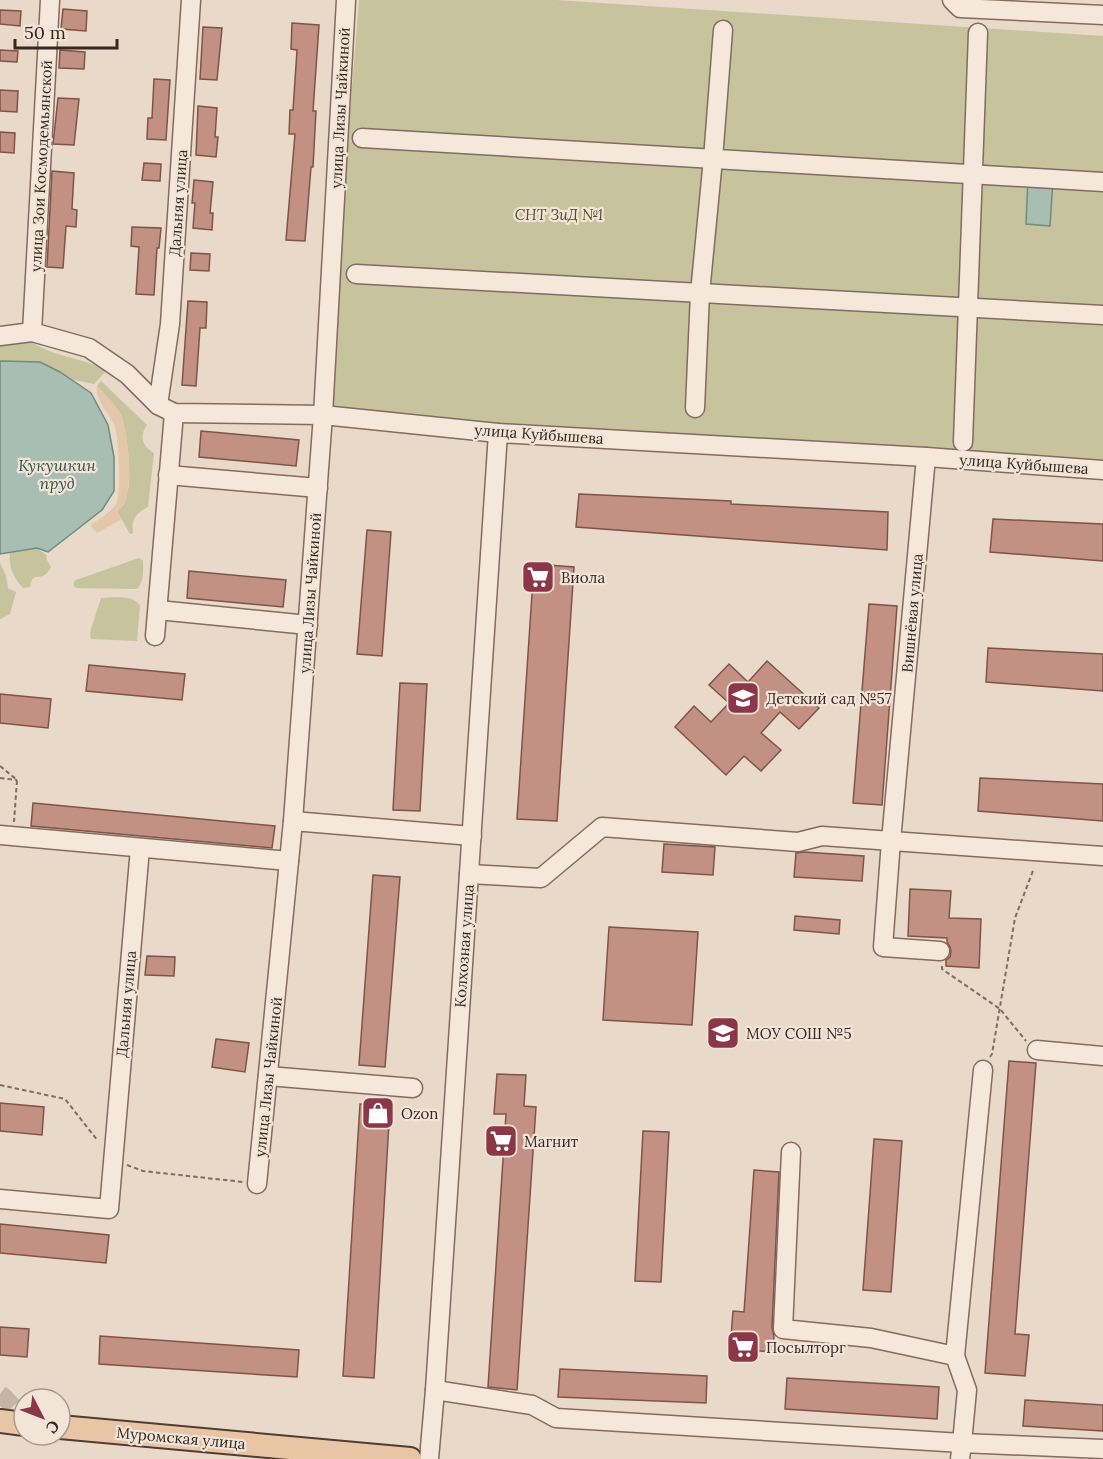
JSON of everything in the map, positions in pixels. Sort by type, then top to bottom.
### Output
[{"type":"main road","name":"Муромская улица","points":[[72,1428],[410,1459]]},
{"type":"street","name":"улица Зои Космодемьянской","points":[[32,332],[50,0]]},
{"type":"street","name":"Дальняя улица","points":[[156,636],[168,475],[166,409],[170,324],[191,0]]},
{"type":"street","name":"улица Лизы Чайкиной","points":[[257,1184],[290,861],[308,625],[323,415],[346,0]]},
{"type":"street","points":[[952,0],[960,8],[1103,15]]},
{"type":"street","points":[[695,408],[700,293],[723,30]]},
{"type":"street","points":[[963,442],[978,33]]},
{"type":"street","points":[[362,138],[1103,182]]},
{"type":"street","points":[[356,274],[1103,315]]},
{"type":"street","points":[[0,336],[32,332],[89,348],[127,374],[166,409]]},
{"type":"street","name":"улица Куйбышева","points":[[166,409],[323,415],[498,433],[927,457],[1103,470]]},
{"type":"street","name":"Колхозная улица","points":[[429,1459],[498,433]]},
{"type":"street","name":"Вишнёвая улица","points":[[927,457],[883,947],[940,951]]},
{"type":"street","points":[[168,475],[318,488]]},
{"type":"street","points":[[158,610],[308,625]]},
{"type":"street","points":[[293,821],[472,836]]},
{"type":"street","points":[[469,874],[541,878],[602,827],[798,842],[822,836],[1103,856]]},
{"type":"street","points":[[6,836],[290,861]]},
{"type":"street","name":"Дальняя улица","points":[[0,1199],[109,1209],[140,848]]},
{"type":"street","points":[[1037,1050],[1103,1056]]},
{"type":"street","points":[[961,1451],[966,1390],[955,1356],[983,1070]]},
{"type":"street","points":[[268,1076],[413,1088]]},
{"type":"street","points":[[791,1152],[783,1329],[871,1338],[955,1356]]},
{"type":"street","points":[[435,1390],[532,1406],[556,1418],[961,1451],[1103,1449]]},
{"type":"path","points":[[0,766],[16,780]]},
{"type":"path","points":[[0,778],[16,780]]},
{"type":"path","points":[[6,836],[16,780]]},
{"type":"path","points":[[983,1070],[992,1054],[1015,918],[1041,851]]},
{"type":"path","points":[[940,951],[942,969],[1000,1009],[1025,1040],[1037,1050]]},
{"type":"green space","name":"СНТ ЗиД №1","points":[[359,0],[556,0],[1103,36],[1103,460],[326,414]]},
{"type":"green space","points":[[30,342],[106,371],[94,384],[74,380],[40,362],[0,361],[0,344]]},
{"type":"green space","points":[[101,381],[147,425],[143,433],[144,444],[154,453],[148,507],[135,517],[133,533],[130,534],[117,511],[127,493],[129,484],[125,430],[119,411],[97,386]]},
{"type":"green space","points":[[37,548],[46,555],[51,567],[45,575],[32,579],[30,587],[23,588],[12,572],[10,553]]},
{"type":"green space","points":[[139,558],[143,561],[143,572],[137,589],[76,588],[74,586],[76,580]]},
{"type":"green space","points":[[0,563],[8,588],[16,592],[10,614],[0,619]]},
{"type":"green space","points":[[101,598],[123,598],[137,602],[140,606],[137,641],[91,639],[91,629]]},
{"type":"sand","points":[[97,386],[119,412],[124,424],[129,474],[127,497],[122,508],[117,511],[122,519],[97,533],[90,525],[108,513],[116,504],[119,477],[116,431],[100,401]]},
{"type":"water","points":[[1028,178],[1053,179],[1050,226],[1026,224]]},
{"type":"water","name":"Кукушкин пруд","points":[[0,361],[40,362],[60,372],[91,393],[108,425],[114,457],[114,491],[102,510],[48,552],[37,548],[0,554]]},
{"type":"building","points":[[63,9],[87,11],[86,31],[61,29]]},
{"type":"building","points":[[0,10],[21,11],[20,26],[0,24]]},
{"type":"building","points":[[292,23],[319,25],[313,111],[316,111],[313,167],[311,167],[305,241],[286,240],[295,134],[289,134],[297,50],[291,49]]},
{"type":"building","points":[[203,27],[222,28],[217,80],[200,79]]},
{"type":"building","points":[[0,50],[18,51],[17,62],[0,61]]},
{"type":"building","points":[[60,50],[85,52],[84,69],[59,68]]},
{"type":"building","points":[[154,79],[170,80],[166,140],[147,139],[148,118],[152,118]]},
{"type":"building","points":[[0,90],[18,91],[17,112],[0,111]]},
{"type":"building","points":[[58,98],[79,99],[74,145],[53,144]]},
{"type":"building","points":[[198,106],[217,108],[216,157],[196,155]]},
{"type":"building","points":[[0,132],[15,133],[14,153],[0,152]]},
{"type":"building","points":[[144,163],[161,164],[160,181],[142,180]]},
{"type":"building","points":[[52,171],[74,173],[72,209],[77,210],[76,227],[66,226],[63,268],[47,267]]},
{"type":"building","points":[[194,180],[213,182],[210,213],[213,213],[212,230],[193,228]]},
{"type":"building","points":[[132,227],[161,228],[159,248],[157,248],[154,295],[136,294],[139,247],[131,246]]},
{"type":"building","points":[[191,253],[210,254],[209,271],[190,270]]},
{"type":"building","points":[[188,301],[207,302],[206,328],[200,328],[196,386],[182,385]]},
{"type":"building","points":[[201,431],[299,440],[296,466],[199,457]]},
{"type":"building","points":[[579,494],[731,501],[731,504],[888,512],[887,550],[576,527]]},
{"type":"building","points":[[993,519],[1103,524],[1103,561],[990,552]]},
{"type":"building","points":[[367,530],[391,532],[382,656],[357,654]]},
{"type":"building","points":[[534,564],[574,567],[557,821],[517,819]]},
{"type":"building","points":[[189,571],[286,580],[283,607],[187,598]]},
{"type":"building","points":[[869,604],[897,606],[882,805],[853,803]]},
{"type":"building","points":[[988,648],[1103,654],[1103,691],[986,682]]},
{"type":"building","points":[[767,661],[819,708],[799,729],[780,712],[761,733],[781,750],[761,771],[744,756],[726,775],[675,727],[694,706],[711,722],[729,703],[709,685],[729,664],[748,682]]},
{"type":"building","points":[[89,665],[185,674],[182,700],[86,691]]},
{"type":"building","points":[[400,683],[427,684],[420,811],[393,810]]},
{"type":"building","points":[[0,694],[51,699],[48,728],[0,723]]},
{"type":"building","points":[[980,778],[1103,784],[1103,821],[978,811]]},
{"type":"building","points":[[33,803],[275,826],[272,848],[31,826]]},
{"type":"building","points":[[664,844],[715,847],[713,875],[662,872]]},
{"type":"building","points":[[796,853],[864,856],[862,881],[794,877]]},
{"type":"building","points":[[373,875],[400,877],[385,1067],[359,1065]]},
{"type":"building","points":[[910,889],[951,891],[949,918],[981,919],[979,968],[946,966],[946,960],[950,957],[951,951],[947,938],[908,936]]},
{"type":"building","points":[[795,916],[840,920],[839,934],[794,930]]},
{"type":"building","points":[[609,927],[698,932],[692,1025],[603,1020]]},
{"type":"building","points":[[147,956],[175,957],[174,976],[145,975]]},
{"type":"building","points":[[216,1039],[249,1043],[245,1072],[212,1067]]},
{"type":"building","points":[[1009,1061],[1036,1063],[1015,1334],[1029,1335],[1025,1376],[985,1373]]},
{"type":"building","points":[[497,1074],[526,1075],[524,1106],[536,1107],[517,1390],[488,1387],[506,1114],[494,1114]]},
{"type":"building","points":[[0,1103],[44,1107],[42,1135],[0,1131]]},
{"type":"building","points":[[360,1104],[390,1106],[374,1378],[343,1376]]},
{"type":"building","points":[[643,1131],[669,1132],[661,1282],[635,1281]]},
{"type":"building","points":[[874,1139],[902,1141],[891,1292],[863,1290]]},
{"type":"building","points":[[754,1170],[779,1172],[773,1352],[730,1349],[733,1311],[744,1312]]},
{"type":"building","points":[[0,1224],[109,1235],[106,1263],[0,1253]]},
{"type":"building","points":[[0,1327],[29,1329],[27,1357],[0,1355]]},
{"type":"building","points":[[100,1336],[299,1350],[297,1377],[99,1364]]},
{"type":"building","points":[[560,1369],[707,1376],[706,1403],[558,1397]]},
{"type":"building","points":[[787,1378],[939,1387],[937,1419],[785,1409]]},
{"type":"building","points":[[1025,1400],[1103,1405],[1103,1431],[1023,1426]]},
{"type":"tunnel","points":[[0,1394],[12,1405]]},
{"type":"place","name":"Виола","points":[[538,577]]},
{"type":"place","name":"Детский сад №57","points":[[743,698]]},
{"type":"place","name":"МОУ СОШ №5","points":[[723,1033]]},
{"type":"place","name":"Ozon","points":[[378,1113]]},
{"type":"place","name":"Магнит","points":[[501,1141]]},
{"type":"place","name":"Посылторг","points":[[743,1347]]}]
